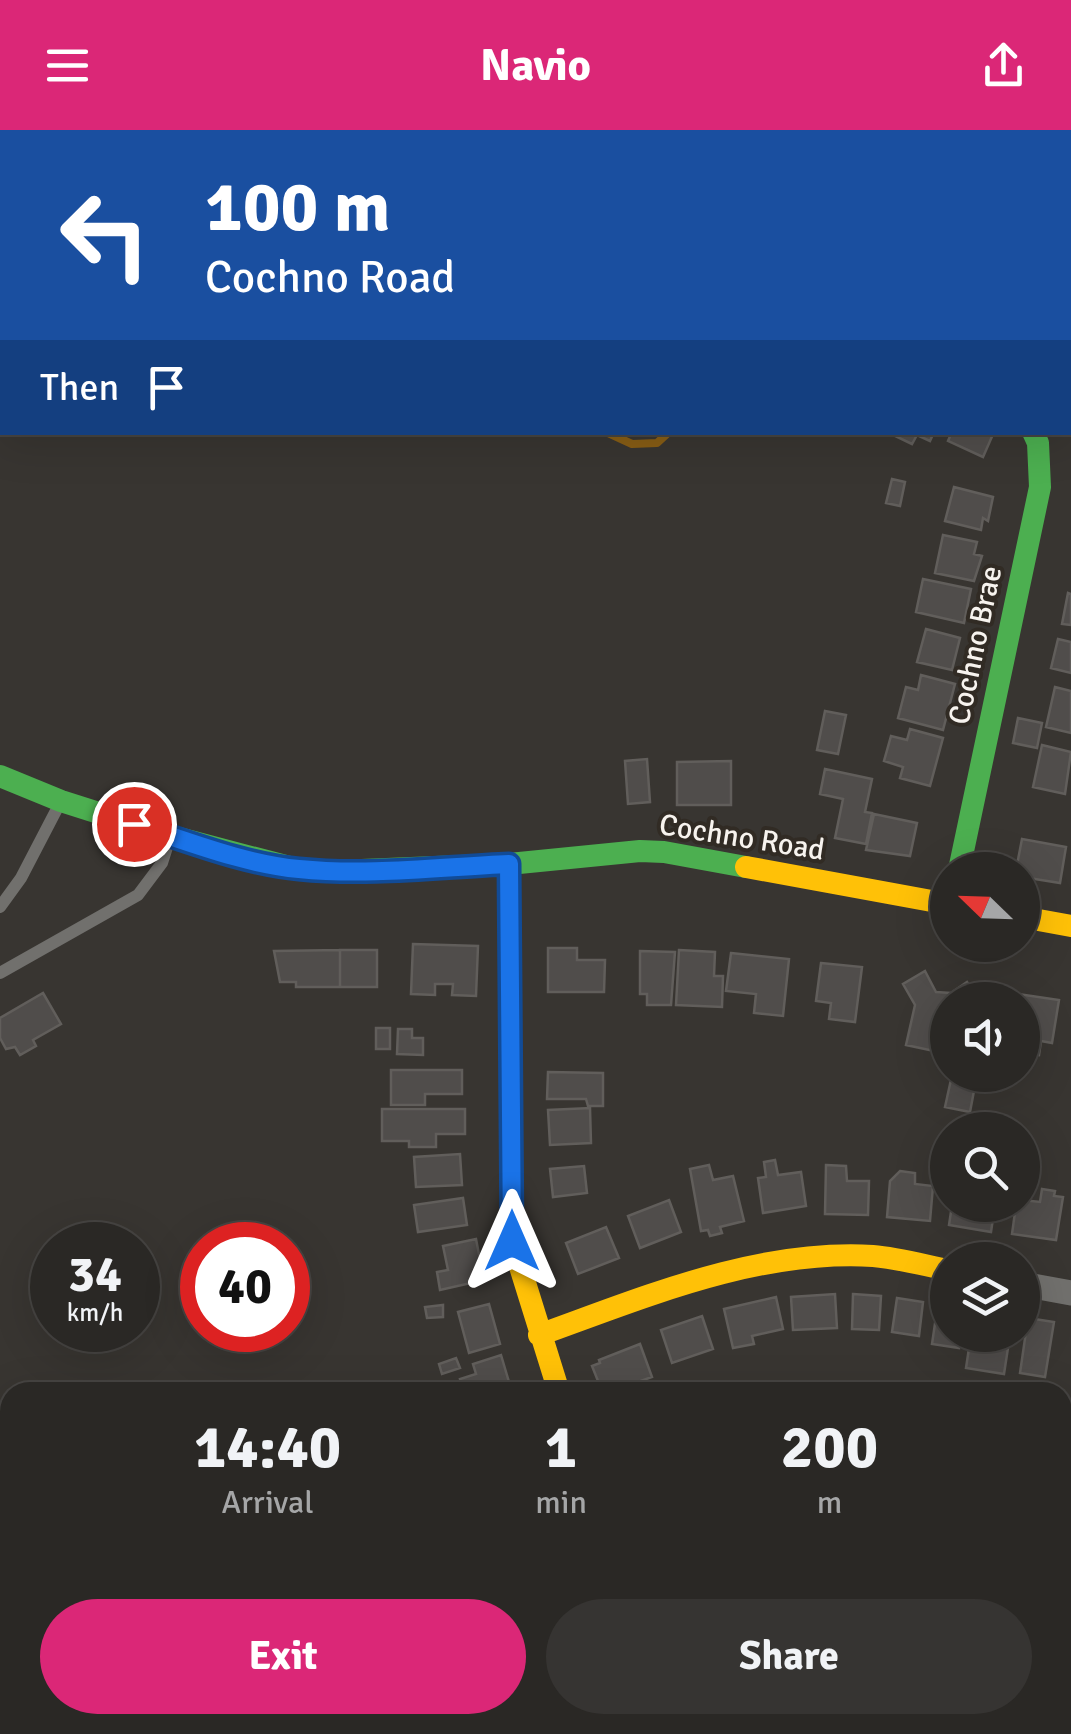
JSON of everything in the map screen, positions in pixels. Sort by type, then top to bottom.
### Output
[{"type":"street","name":"Cochno Brae","points":[[963,852],[1040,486],[1034,435]]},
{"type":"street","name":"Cochno Road","points":[[0,776],[62,801],[171,836],[297,869],[509,864],[664,852],[930,901]]},
{"type":"street","points":[[509,864],[512,1241],[555,1382]]},
{"type":"street","points":[[1040,920],[1071,926]]},
{"type":"street","points":[[539,1335],[710,1274],[796,1257],[869,1256],[930,1267]]},
{"type":"street","points":[[1040,1287],[1071,1293]]},
{"type":"lane","points":[[0,907],[21,878],[62,801]]},
{"type":"lane","points":[[0,973],[138,895],[162,863],[171,836]]},
{"type":"building","points":[[896,435],[917,435],[912,444]]},
{"type":"building","points":[[951,435],[993,435],[983,457],[948,441]]},
{"type":"building","points":[[892,479],[905,482],[900,506],[886,503]]},
{"type":"building","points":[[954,487],[993,497],[988,521],[983,518],[981,530],[945,521]]},
{"type":"building","points":[[943,535],[977,542],[974,554],[982,556],[974,581],[935,573]]},
{"type":"building","points":[[923,579],[971,589],[964,623],[916,612]]},
{"type":"building","points":[[1068,593],[1071,594],[1071,625],[1062,624]]},
{"type":"building","points":[[926,629],[960,638],[952,670],[917,662]]},
{"type":"building","points":[[1058,639],[1071,642],[1071,673],[1051,668]]},
{"type":"building","points":[[921,675],[955,684],[943,730],[898,718],[906,687],[918,690]]},
{"type":"building","points":[[1055,687],[1071,691],[1071,733],[1046,727]]},
{"type":"building","points":[[825,711],[846,715],[838,754],[817,750]]},
{"type":"building","points":[[1018,718],[1042,723],[1037,748],[1013,743]]},
{"type":"building","points":[[910,729],[943,738],[930,786],[900,778],[903,767],[884,761],[891,736],[907,740]]},
{"type":"building","points":[[1042,745],[1071,752],[1065,794],[1033,787]]},
{"type":"building","points":[[647,759],[650,802],[628,804],[625,761]]},
{"type":"building","points":[[731,761],[731,805],[677,805],[677,762]]},
{"type":"building","points":[[825,769],[872,779],[865,812],[872,813],[866,844],[835,838],[843,799],[820,794]]},
{"type":"building","points":[[874,814],[917,823],[910,856],[866,850]]},
{"type":"building","points":[[1022,839],[1066,847],[1060,883],[1040,880],[1040,852],[1019,852]]},
{"type":"building","points":[[413,944],[478,946],[476,996],[452,995],[453,984],[435,984],[435,995],[411,994]]},
{"type":"building","points":[[548,948],[577,948],[577,960],[605,960],[604,992],[548,992]]},
{"type":"building","points":[[340,950],[340,987],[296,987],[296,982],[280,982],[274,951]]},
{"type":"building","points":[[340,950],[377,950],[377,987],[340,987]]},
{"type":"building","points":[[679,950],[715,952],[714,976],[723,976],[722,1007],[676,1005]]},
{"type":"building","points":[[640,951],[675,952],[671,1005],[647,1005],[647,994],[640,994]]},
{"type":"building","points":[[731,953],[789,959],[783,1016],[754,1013],[756,994],[726,991]]},
{"type":"building","points":[[821,963],[862,967],[855,1022],[829,1019],[831,1003],[816,1001]]},
{"type":"building","points":[[925,971],[931,982],[930,1050],[906,1045],[915,1005],[903,984]]},
{"type":"building","points":[[43,993],[61,1024],[33,1040],[36,1046],[20,1055],[15,1047],[6,1049],[0,1038],[0,1018]]},
{"type":"building","points":[[1040,997],[1059,1000],[1052,1043],[1041,1041],[1040,1048]]},
{"type":"building","points":[[376,1028],[390,1028],[390,1049],[376,1049]]},
{"type":"building","points":[[398,1029],[412,1029],[412,1038],[423,1038],[423,1055],[397,1054]]},
{"type":"building","points":[[391,1070],[462,1070],[462,1094],[425,1094],[425,1105],[391,1105]]},
{"type":"building","points":[[548,1072],[603,1073],[603,1106],[588,1106],[586,1099],[547,1099]]},
{"type":"building","points":[[948,1092],[974,1092],[970,1112],[945,1107]]},
{"type":"building","points":[[590,1108],[591,1143],[550,1145],[548,1110]]},
{"type":"building","points":[[382,1109],[465,1109],[465,1134],[436,1134],[436,1147],[382,1141]]},
{"type":"building","points":[[460,1154],[462,1185],[416,1187],[414,1157]]},
{"type":"building","points":[[775,1160],[778,1175],[801,1172],[806,1206],[763,1213],[758,1178],[766,1177],[764,1162]]},
{"type":"building","points":[[709,1165],[713,1180],[733,1176],[744,1221],[720,1227],[722,1233],[710,1236],[708,1230],[701,1231],[690,1169]]},
{"type":"building","points":[[826,1165],[846,1166],[847,1181],[869,1181],[868,1215],[825,1214]]},
{"type":"building","points":[[584,1166],[587,1193],[553,1197],[550,1169]]},
{"type":"building","points":[[900,1171],[915,1173],[915,1184],[930,1186],[930,1221],[887,1217],[890,1181]]},
{"type":"building","points":[[1042,1189],[1063,1197],[1056,1240],[1012,1234],[1014,1222],[1040,1222]]},
{"type":"building","points":[[463,1198],[467,1225],[418,1232],[414,1205]]},
{"type":"building","points":[[669,1200],[681,1232],[640,1248],[628,1216]]},
{"type":"building","points":[[949,1222],[992,1222],[991,1232],[949,1225]]},
{"type":"building","points":[[606,1227],[619,1258],[578,1274],[566,1243]]},
{"type":"building","points":[[476,1239],[484,1280],[440,1290],[437,1272],[448,1270],[443,1246]]},
{"type":"building","points":[[835,1294],[837,1328],[793,1330],[791,1297]]},
{"type":"building","points":[[853,1294],[881,1296],[879,1330],[852,1329]]},
{"type":"building","points":[[776,1297],[783,1329],[752,1336],[754,1344],[733,1348],[724,1309]]},
{"type":"building","points":[[897,1298],[923,1302],[919,1336],[892,1332]]},
{"type":"building","points":[[489,1304],[500,1344],[469,1353],[458,1312]]},
{"type":"building","points":[[443,1305],[443,1317],[427,1318],[425,1307]]},
{"type":"building","points":[[702,1316],[713,1349],[672,1363],[661,1330]]},
{"type":"building","points":[[1040,1320],[1054,1322],[1045,1377],[1020,1373],[1023,1352],[1040,1352]]},
{"type":"building","points":[[640,1344],[652,1377],[638,1382],[598,1382],[592,1366]]},
{"type":"building","points":[[968,1352],[1007,1352],[1004,1374],[966,1368]]},
{"type":"building","points":[[501,1355],[509,1382],[461,1382],[460,1379],[476,1374],[473,1364]]},
{"type":"building","points":[[456,1358],[460,1368],[442,1374],[439,1364]]},
{"type":"waterway","points":[[612,435],[632,444],[657,443],[666,435]]},
{"type":"traffic: fast","points":[[963,852],[1040,487],[1034,435]]},
{"type":"traffic: fast","points":[[0,776],[61,801],[171,836],[297,869],[509,864],[640,851],[746,867]]},
{"type":"traffic: slow","points":[[509,864],[512,1241],[556,1382]]},
{"type":"traffic: slow","points":[[746,867],[930,901]]},
{"type":"traffic: slow","points":[[1040,920],[1071,926]]},
{"type":"traffic: slow","points":[[539,1335],[702,1279],[787,1260],[873,1256],[930,1266]]},
{"type":"route","points":[[134,824],[263,863],[297,869],[509,864],[512,1241]]}]
